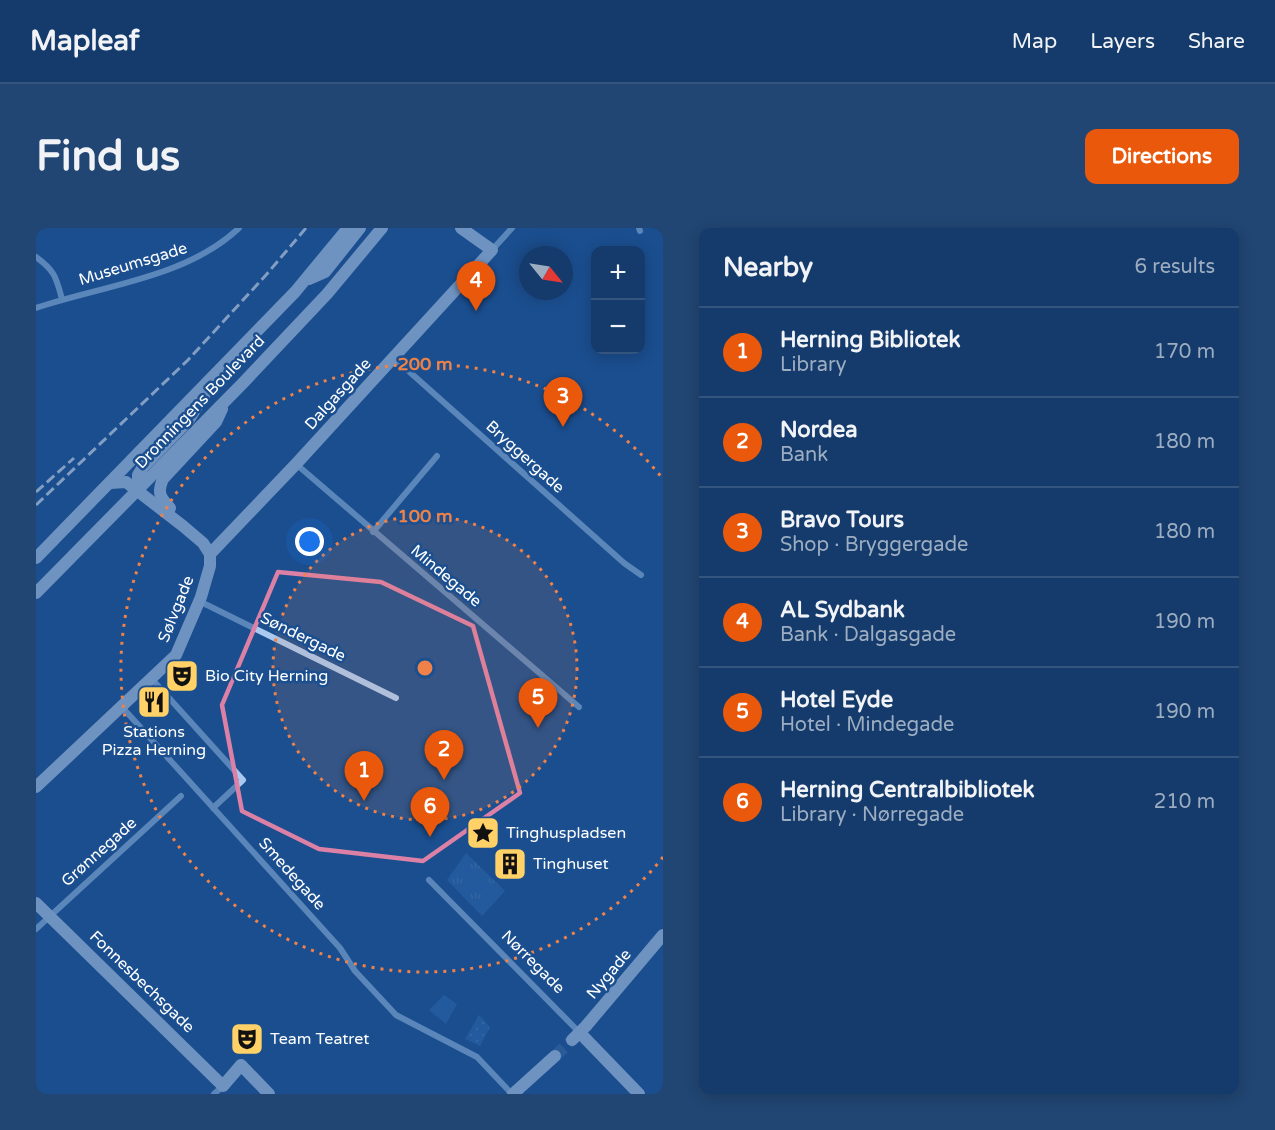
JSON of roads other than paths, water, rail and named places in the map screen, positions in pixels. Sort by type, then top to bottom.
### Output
[{"type":"main road","name":"Dronningens Boulevard","points":[[36,558],[306,280],[348,228]]},
{"type":"main road","points":[[306,280],[325,272],[360,228]]},
{"type":"main road","name":"Dronningens Boulevard","points":[[36,593],[327,294],[382,228]]},
{"type":"main road","points":[[461,228],[492,250]]},
{"type":"main road","name":"Dalgasgade","points":[[210,554],[296,464],[492,250]]},
{"type":"main road","points":[[138,489],[138,475],[143,466],[188,421],[220,370]]},
{"type":"main road","points":[[183,526],[177,515],[160,498],[159,490],[163,479],[173,466],[216,422],[225,401]]},
{"type":"main road","points":[[110,483],[126,482],[138,489],[203,543],[210,554]]},
{"type":"main road","name":"Sølvgade","points":[[36,787],[176,655],[199,601],[210,566],[210,554]]},
{"type":"main road","name":"Fonnesbechsgade","points":[[36,903],[219,1090]]},
{"type":"main road","name":"Nygade","points":[[576,1037],[663,935]]},
{"type":"main road","name":"Nørregade","points":[[576,1037],[639,1094]]},
{"type":"main road","points":[[512,1094],[555,1056]]},
{"type":"main road","points":[[219,1090],[241,1065],[269,1094]]},
{"type":"street","name":"Museumsgade","points":[[36,308],[179,267],[211,251],[239,228]]},
{"type":"street","name":"Dalgasgade","points":[[492,250],[512,228]]},
{"type":"street","name":"Museumsgade","points":[[36,258],[50,267],[56,275],[62,299]]},
{"type":"street","name":"Bryggergade","points":[[393,357],[624,563],[641,575]]},
{"type":"street","points":[[373,532],[437,456]]},
{"type":"street","name":"Mindegade","points":[[296,464],[579,707]]},
{"type":"street","name":"Søndergade","points":[[199,601],[396,698]]},
{"type":"street","points":[[151,678],[243,780],[213,808]]},
{"type":"street","name":"Smedegade","points":[[122,707],[340,948],[355,971],[396,1015],[477,1057],[512,1094]]},
{"type":"street","name":"Grønnegade","points":[[36,928],[181,796]]},
{"type":"street","name":"Nørregade","points":[[429,880],[576,1037]]},
{"type":"tunnel","points":[[555,1056],[572,1040]]},
{"type":"railway","points":[[36,505],[188,360],[306,228]]},
{"type":"railway","points":[[36,492],[74,458]]},
{"type":"place","name":"AL Sydbank","points":[[476,311]]},
{"type":"place","name":"Bravo Tours","points":[[563,427]]},
{"type":"place","name":"Bio City Herning","points":[[182,676]]},
{"type":"place","name":"Stations Pizza Herning","points":[[154,702]]},
{"type":"place","name":"Hotel Eyde","points":[[538,728]]},
{"type":"place","name":"Nordea","points":[[444,780]]},
{"type":"place","name":"Herning Bibliotek","points":[[364,801]]},
{"type":"place","name":"Tinghuspladsen","points":[[483,833]]},
{"type":"place","name":"Herning Centralbibliotek","points":[[430,837]]},
{"type":"place","name":"Tinghuset","points":[[510,864]]},
{"type":"place","name":"Team Teatret","points":[[247,1039]]}]
